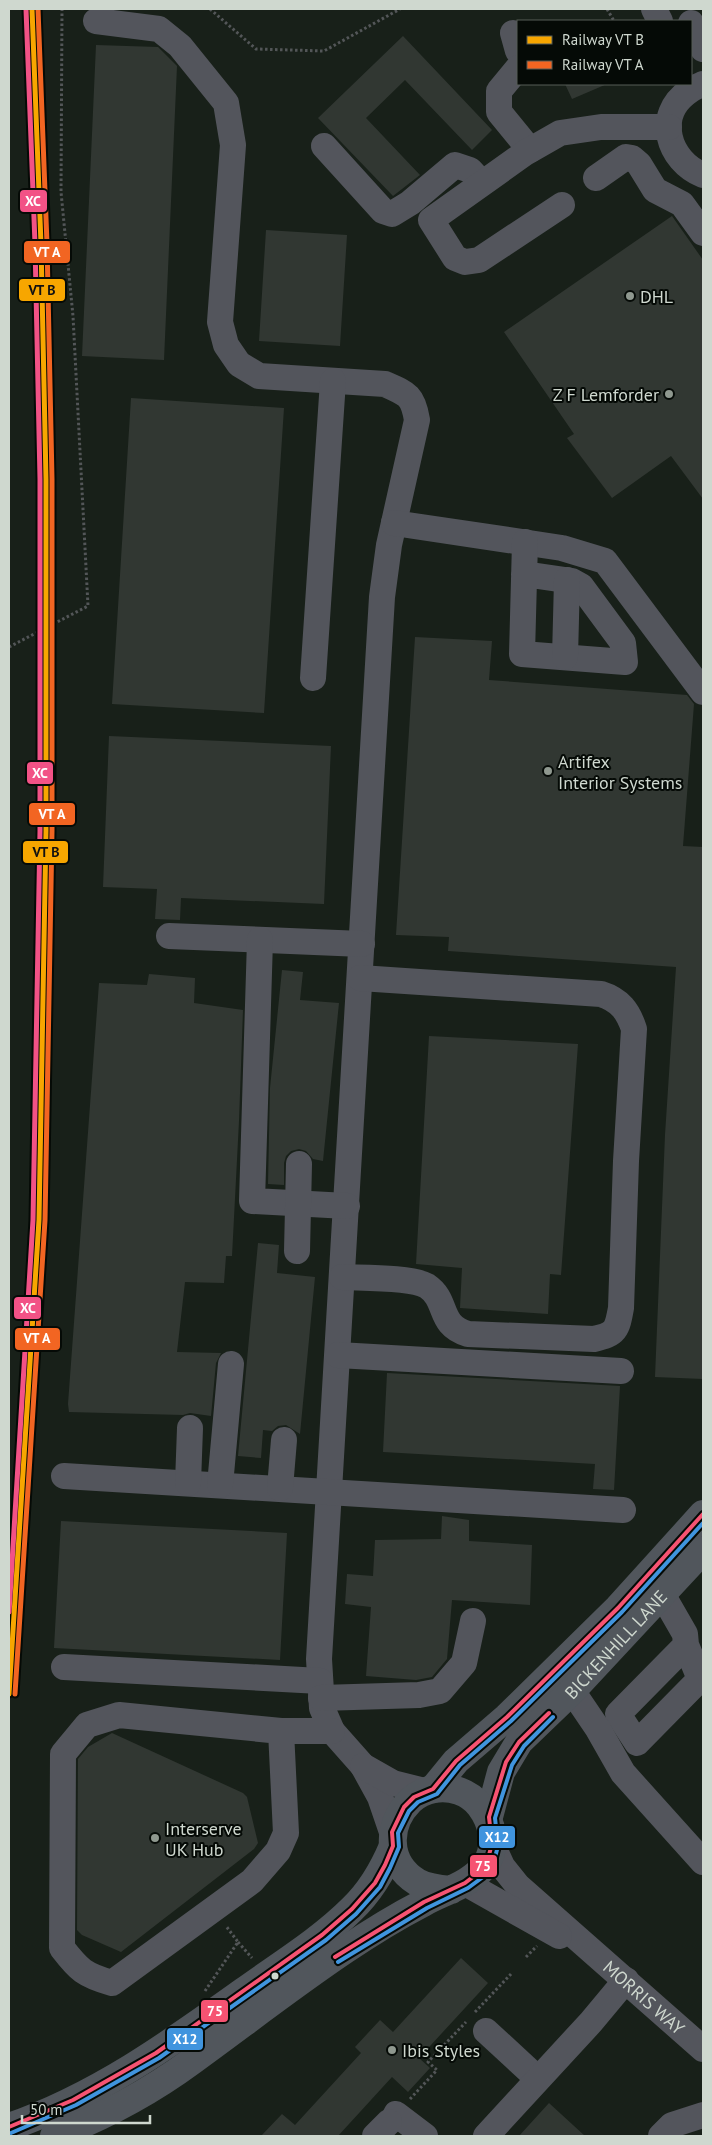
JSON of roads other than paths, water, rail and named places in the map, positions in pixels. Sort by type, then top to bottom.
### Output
[{"type":"main road","name":"BICKENHILL LANE","points":[[429,1790],[456,1761],[507,1717],[618,1608],[703,1514]]},
{"type":"main road","name":"BICKENHILL LANE","points":[[489,1817],[506,1762],[519,1742],[571,1692],[703,1550]]},
{"type":"main road","points":[[14,2125],[72,2100],[156,2053],[322,1935],[352,1909],[375,1883],[385,1865],[404,1807],[414,1797],[429,1790],[453,1789],[466,1794],[476,1801],[489,1817],[492,1844],[487,1862],[458,1886],[424,1902],[345,1950],[161,2083],[81,2126],[54,2136]]},
{"type":"main road","points":[[392,1839],[400,1866],[417,1882],[433,1888],[458,1886]]},
{"type":"street","points":[[96,21],[159,29],[180,46],[226,103],[233,145],[220,322],[226,345],[239,364],[259,376],[386,384],[403,392],[414,403],[417,420],[394,523],[382,597],[319,1659],[322,1708],[332,1731],[363,1766],[380,1797],[392,1839]]},
{"type":"street","points":[[692,26],[703,49]]},
{"type":"street","points":[[517,69],[499,91],[499,112],[530,150]]},
{"type":"street","points":[[693,86],[677,102],[669,127],[670,140],[676,155],[691,170],[703,175]]},
{"type":"street","points":[[562,205],[479,260],[465,262],[455,258],[431,220],[530,150],[560,133],[601,127],[669,127]]},
{"type":"street","points":[[324,146],[384,211],[392,214],[410,203],[455,166],[470,170],[482,183]]},
{"type":"street","points":[[596,178],[626,157],[632,158],[639,164],[655,190],[682,204],[703,233]]},
{"type":"street","points":[[313,678],[333,381]]},
{"type":"street","points":[[394,523],[562,548],[605,561],[703,692]]},
{"type":"street","points":[[524,574],[567,580],[581,586],[606,617],[623,644],[625,662],[522,654],[524,574],[525,542]]},
{"type":"street","points":[[565,657],[567,580]]},
{"type":"street","points":[[169,936],[362,944]]},
{"type":"street","points":[[260,940],[252,1201],[346,1206]]},
{"type":"street","points":[[342,1276],[416,1281],[428,1287],[436,1295],[448,1322],[456,1331],[468,1334],[594,1339],[610,1335],[618,1327],[621,1308],[626,1161],[634,1029],[629,1014],[622,1005],[611,997],[600,994],[360,978]]},
{"type":"street","points":[[298,1251],[299,1164]]},
{"type":"street","points":[[338,1355],[621,1371]]},
{"type":"street","points":[[220,1485],[231,1364]]},
{"type":"street","points":[[188,1483],[190,1428]]},
{"type":"street","points":[[280,1488],[284,1440]]},
{"type":"street","points":[[64,1476],[623,1510]]},
{"type":"street","points":[[662,1594],[685,1634],[686,1645]]},
{"type":"street","points":[[64,1667],[321,1690],[419,1695],[440,1691],[464,1664],[473,1621]]},
{"type":"street","points":[[571,1692],[580,1701],[598,1729],[623,1773],[703,1862]]},
{"type":"street","points":[[281,1730],[286,1833],[278,1852],[252,1882],[112,1984],[80,1970],[62,1948],[63,1754],[87,1725],[119,1716],[281,1730],[332,1731]]},
{"type":"street","points":[[363,1766],[393,1783],[429,1790]]},
{"type":"street","name":"MORRIS WAY","points":[[492,1844],[502,1866],[518,1886],[703,2049]]},
{"type":"street","points":[[458,1886],[478,1888],[551,1933],[585,1945]]},
{"type":"street","points":[[486,2136],[626,1980]]},
{"type":"street","points":[[475,2022],[538,2080]]},
{"type":"street","points":[[661,2136],[672,2125],[703,2115]]},
{"type":"place","name":"DHL","points":[[630,296]]},
{"type":"place","name":"Z F Lemforder","points":[[669,394]]},
{"type":"place","name":"Artifex Interior Systems","points":[[548,771]]},
{"type":"place","name":"Interserve UK Hub","points":[[155,1838]]},
{"type":"place","name":"Ibis Styles","points":[[392,2050]]}]
